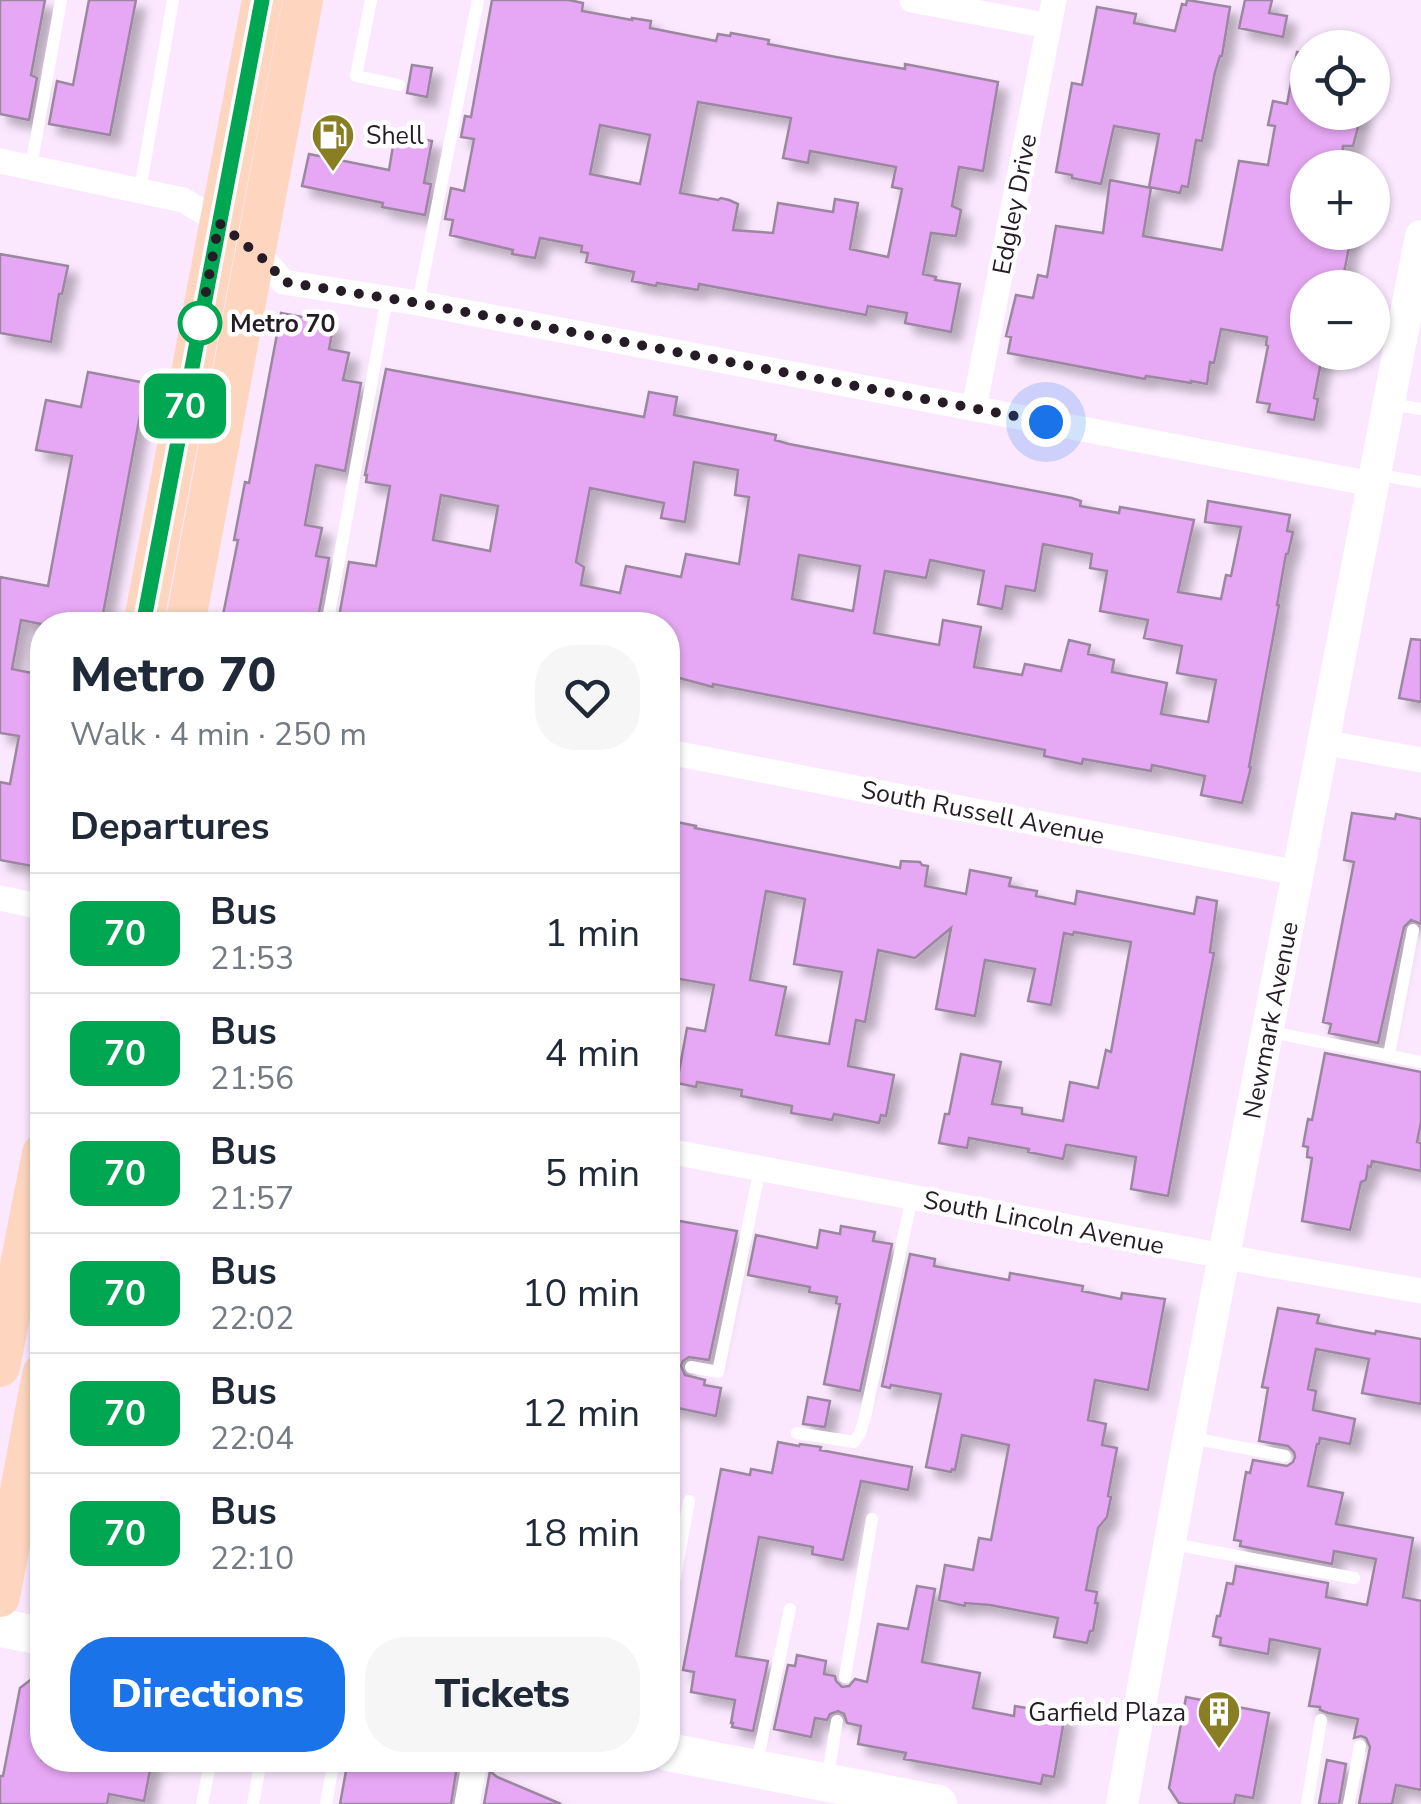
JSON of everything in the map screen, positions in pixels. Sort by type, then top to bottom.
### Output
[{"type":"main road","points":[[145,612],[262,0]]},
{"type":"main road","points":[[187,612],[303,0]]},
{"type":"main road","points":[[0,1367],[30,1214]]},
{"type":"main road","points":[[0,1597],[30,1438]]},
{"type":"main road","points":[[0,1628],[30,1634]]},
{"type":"main road","points":[[680,1754],[938,1804]]},
{"type":"street","points":[[912,0],[1052,13]]},
{"type":"street","name":"Edgley Drive","points":[[974,408],[1052,13]]},
{"type":"street","points":[[0,161],[183,200],[255,252],[284,282],[418,303],[1373,479]]},
{"type":"street","name":"Newmark Avenue","points":[[1122,1804],[1373,479],[1388,404],[1412,332],[1421,236]]},
{"type":"street","points":[[1322,742],[1421,760]]},
{"type":"street","name":"South Russell Avenue","points":[[680,754],[1298,873]]},
{"type":"street","points":[[0,898],[30,904]]},
{"type":"street","name":"South Lincoln Avenue","points":[[680,1153],[1421,1291]]},
{"type":"street","points":[[466,1804],[473,1772]]},
{"type":"lane","points":[[31,167],[61,0]]},
{"type":"lane","points":[[140,190],[173,0]]},
{"type":"lane","points":[[371,0],[356,76],[399,85]]},
{"type":"lane","points":[[418,303],[478,0]]},
{"type":"lane","points":[[329,612],[387,298]]},
{"type":"lane","points":[[1388,404],[1421,409]]},
{"type":"lane","points":[[1373,479],[1421,482]]},
{"type":"lane","points":[[1389,1055],[1413,930]]},
{"type":"lane","points":[[1268,1031],[1421,1062]]},
{"type":"lane","points":[[691,1367],[718,1372],[760,1168]]},
{"type":"lane","points":[[796,1433],[854,1442],[860,1433],[912,1197]]},
{"type":"lane","points":[[1190,1437],[1285,1456]]},
{"type":"lane","points":[[680,1552],[690,1500]]},
{"type":"lane","points":[[845,1678],[872,1519]]},
{"type":"lane","points":[[1170,1543],[1354,1578]]},
{"type":"lane","points":[[755,1769],[790,1609]]},
{"type":"lane","points":[[1307,1804],[1321,1720]]},
{"type":"lane","points":[[826,1782],[837,1722]]},
{"type":"lane","points":[[1349,1804],[1360,1746]]},
{"type":"lane","points":[[202,1804],[209,1772]]},
{"type":"lane","points":[[252,1804],[259,1772]]},
{"type":"lane","points":[[326,1804],[332,1772]]},
{"type":"building","points":[[0,0],[45,0],[31,75],[37,78],[29,120],[0,114]]},
{"type":"building","points":[[89,0],[136,0],[110,135],[49,124],[57,81],[73,85]]},
{"type":"building","points":[[492,0],[569,0],[583,3],[582,11],[651,21],[650,28],[716,41],[718,34],[731,33],[836,57],[905,69],[905,64],[998,82],[983,171],[959,167],[952,206],[961,210],[956,236],[931,233],[923,274],[960,284],[951,332],[905,323],[907,313],[868,306],[866,315],[699,284],[698,290],[632,281],[634,272],[586,262],[588,253],[581,252],[582,246],[540,238],[535,258],[450,235],[453,220],[445,219],[451,188],[464,191],[474,139],[461,137],[465,116],[471,117]],"holes":[[[698,102],[791,118],[783,158],[808,163],[810,151],[896,167],[892,187],[902,189],[888,257],[850,249],[858,203],[835,199],[833,212],[778,203],[773,233],[733,230],[738,204],[680,193]],[[600,125],[650,135],[640,184],[590,174]]]},
{"type":"building","points":[[1187,0],[1230,7],[1222,56],[1215,72],[1202,141],[1196,140],[1188,187],[1182,186],[1180,193],[1149,187],[1159,134],[1114,126],[1101,184],[1056,172],[1072,83],[1082,85],[1097,7],[1136,14],[1134,23],[1175,31],[1182,4],[1186,5]]},
{"type":"building","points":[[1245,0],[1272,0],[1269,13],[1287,16],[1283,37],[1239,28]]},
{"type":"building","points":[[412,65],[432,68],[427,97],[407,93]]},
{"type":"building","points":[[1290,88],[1290,130],[1357,130],[1353,146],[1343,146],[1343,150],[1290,150],[1290,250],[1348,250],[1345,270],[1290,270],[1290,370],[1319,370],[1314,420],[1268,412],[1270,404],[1257,402],[1267,337],[1221,329],[1207,384],[1146,376],[1145,379],[1008,353],[1011,337],[1006,336],[1016,295],[1033,298],[1038,275],[1047,277],[1056,226],[1103,233],[1110,180],[1151,188],[1143,236],[1222,250],[1239,161],[1268,165],[1275,126],[1268,125],[1273,101],[1287,104]]},
{"type":"building","points":[[395,134],[432,141],[424,183],[431,184],[425,215],[302,186],[309,154],[389,170]]},
{"type":"building","points":[[0,254],[68,266],[51,342],[0,333]]},
{"type":"building","points":[[281,313],[334,323],[329,349],[349,353],[343,380],[361,383],[345,471],[316,465],[305,525],[322,528],[316,556],[329,558],[319,612],[224,612],[245,482],[249,483]]},
{"type":"building","points":[[386,369],[644,417],[649,392],[677,397],[674,415],[776,435],[775,440],[789,444],[1072,498],[1081,501],[1080,506],[1119,513],[1120,507],[1194,520],[1178,592],[1221,599],[1226,575],[1231,576],[1241,527],[1205,522],[1208,501],[1290,515],[1287,531],[1293,532],[1242,803],[1201,795],[1205,776],[1152,765],[1151,771],[1083,759],[1082,764],[1044,756],[1045,750],[680,678],[680,612],[340,612],[349,562],[376,566],[390,486],[366,482]],"holes":[[[694,462],[738,470],[735,495],[749,497],[739,564],[686,554],[681,577],[626,566],[620,593],[581,585],[584,567],[576,562],[590,488],[664,503],[661,518],[685,522]],[[441,495],[498,506],[490,551],[433,540]],[[1043,544],[1092,554],[1090,568],[1107,571],[1100,611],[1148,620],[1144,638],[1182,646],[1177,673],[1216,680],[1208,722],[1161,714],[1167,683],[1112,672],[1114,660],[1088,654],[1090,645],[1069,640],[1061,671],[1025,664],[1022,675],[974,667],[981,627],[943,620],[939,645],[874,633],[885,571],[926,578],[930,560],[984,571],[978,604],[1002,609],[1006,586],[1035,591]],[[799,555],[860,566],[853,611],[792,599]]]},
{"type":"building","points":[[88,372],[146,383],[103,612],[30,612],[30,622],[21,620],[12,669],[30,673],[30,866],[0,860],[0,782],[10,784],[19,736],[0,733],[0,577],[48,586],[72,456],[36,450],[46,400],[81,407]]},
{"type":"building","points":[[1411,639],[1421,640],[1421,702],[1399,698]]},
{"type":"building","points":[[1352,813],[1421,819],[1421,924],[1411,920],[1404,927],[1378,1043],[1329,1033],[1331,1024],[1323,1022],[1354,862],[1344,860]]},
{"type":"building","points":[[680,823],[900,868],[901,861],[920,862],[928,866],[925,886],[966,894],[970,870],[1011,878],[1009,886],[1075,904],[1077,891],[1194,914],[1197,897],[1217,901],[1210,952],[1214,953],[1168,1196],[1131,1189],[1136,1157],[1066,1145],[1063,1159],[969,1138],[967,1148],[939,1143],[961,1054],[1001,1062],[992,1104],[1022,1108],[1022,1114],[1063,1121],[1070,1082],[1098,1088],[1106,1050],[1111,1052],[1131,942],[1064,933],[1051,1005],[1028,1001],[1035,969],[985,960],[975,1016],[936,1009],[951,928],[915,958],[878,950],[865,1022],[856,1020],[848,1066],[894,1075],[886,1116],[881,1115],[879,1123],[834,1114],[832,1120],[791,1113],[792,1106],[741,1096],[742,1090],[697,1082],[696,1087],[680,1084],[687,1028],[705,1031],[714,985],[680,979]],"holes":[[[766,891],[805,899],[794,964],[842,972],[829,1044],[776,1035],[786,987],[750,980]]]},
{"type":"building","points":[[1325,1053],[1421,1072],[1417,1142],[1421,1143],[1421,1171],[1372,1161],[1366,1180],[1361,1182],[1350,1230],[1302,1221],[1312,1158],[1307,1157],[1308,1147],[1303,1146]]},
{"type":"building","points":[[680,1221],[737,1231],[709,1360],[689,1357],[681,1366],[685,1375],[721,1388],[716,1416],[680,1408]]},
{"type":"building","points":[[841,1226],[875,1232],[873,1241],[892,1244],[860,1391],[824,1384],[840,1304],[836,1303],[837,1297],[809,1292],[810,1287],[748,1275],[756,1235],[817,1248],[820,1230],[840,1234]]},
{"type":"building","points":[[910,1254],[935,1259],[934,1266],[1009,1280],[1010,1273],[1083,1286],[1082,1291],[1121,1299],[1122,1293],[1165,1299],[1148,1390],[1095,1380],[1088,1420],[1106,1424],[1102,1445],[1117,1448],[1107,1517],[1098,1528],[1086,1590],[1097,1592],[1098,1603],[1087,1643],[1054,1637],[1058,1618],[939,1600],[945,1565],[973,1570],[979,1538],[991,1540],[1009,1445],[962,1435],[955,1470],[926,1467],[941,1394],[882,1386]]},
{"type":"building","points":[[1278,1308],[1319,1315],[1317,1323],[1421,1339],[1421,1404],[1362,1393],[1369,1359],[1316,1349],[1308,1389],[1316,1391],[1313,1410],[1355,1419],[1350,1444],[1320,1438],[1308,1486],[1343,1493],[1336,1524],[1413,1538],[1403,1597],[1421,1601],[1421,1790],[1396,1785],[1392,1804],[1359,1804],[1370,1747],[1366,1738],[1354,1738],[1358,1719],[1309,1706],[1320,1649],[1270,1639],[1268,1654],[1220,1645],[1221,1638],[1213,1636],[1227,1583],[1233,1584],[1236,1566],[1328,1583],[1326,1597],[1367,1605],[1376,1559],[1334,1551],[1332,1564],[1240,1546],[1241,1541],[1234,1540],[1246,1472],[1250,1473],[1253,1460],[1287,1466],[1295,1457],[1288,1446],[1259,1441],[1268,1388],[1262,1387]]},
{"type":"building","points":[[808,1397],[830,1401],[825,1427],[803,1424]]},
{"type":"building","points":[[778,1442],[912,1467],[908,1490],[861,1481],[843,1560],[812,1554],[813,1547],[759,1537],[736,1656],[768,1661],[753,1731],[732,1727],[735,1700],[691,1692],[694,1672],[683,1670],[721,1469],[750,1475],[751,1469],[772,1473]]},
{"type":"building","points":[[917,1586],[935,1589],[922,1662],[980,1673],[973,1708],[1014,1716],[1015,1706],[1065,1715],[1054,1777],[1043,1775],[1041,1784],[904,1759],[906,1753],[858,1744],[861,1726],[847,1723],[838,1711],[827,1720],[815,1718],[811,1737],[774,1729],[788,1665],[795,1666],[797,1655],[826,1661],[824,1674],[835,1676],[842,1687],[855,1679],[867,1682],[878,1624],[908,1629]]},
{"type":"building","points":[[30,1680],[30,1772],[150,1772],[144,1801],[109,1794],[107,1804],[0,1804],[0,1776],[20,1688]]},
{"type":"building","name":"Garfield Plaza","points":[[1186,1697],[1269,1713],[1253,1798],[1236,1795],[1234,1804],[1185,1804],[1179,1803],[1169,1788]]},
{"type":"building","points":[[1327,1760],[1346,1764],[1339,1804],[1319,1804]]},
{"type":"building","points":[[346,1772],[456,1772],[451,1804],[340,1804]]},
{"type":"building","points":[[491,1772],[561,1804],[484,1804]]},
{"type":"bus line","name":"70","points":[[145,612],[262,0]]},
{"type":"place","name":"Shell","points":[[333,173]]},
{"type":"place","name":"Metro 70","points":[[200,323]]},
{"type":"place","name":"Garfield Plaza","points":[[1219,1750]]},
{"type":"route","points":[[200,323],[198,334],[219,223],[268,263],[284,282],[418,303],[1046,422]]}]
